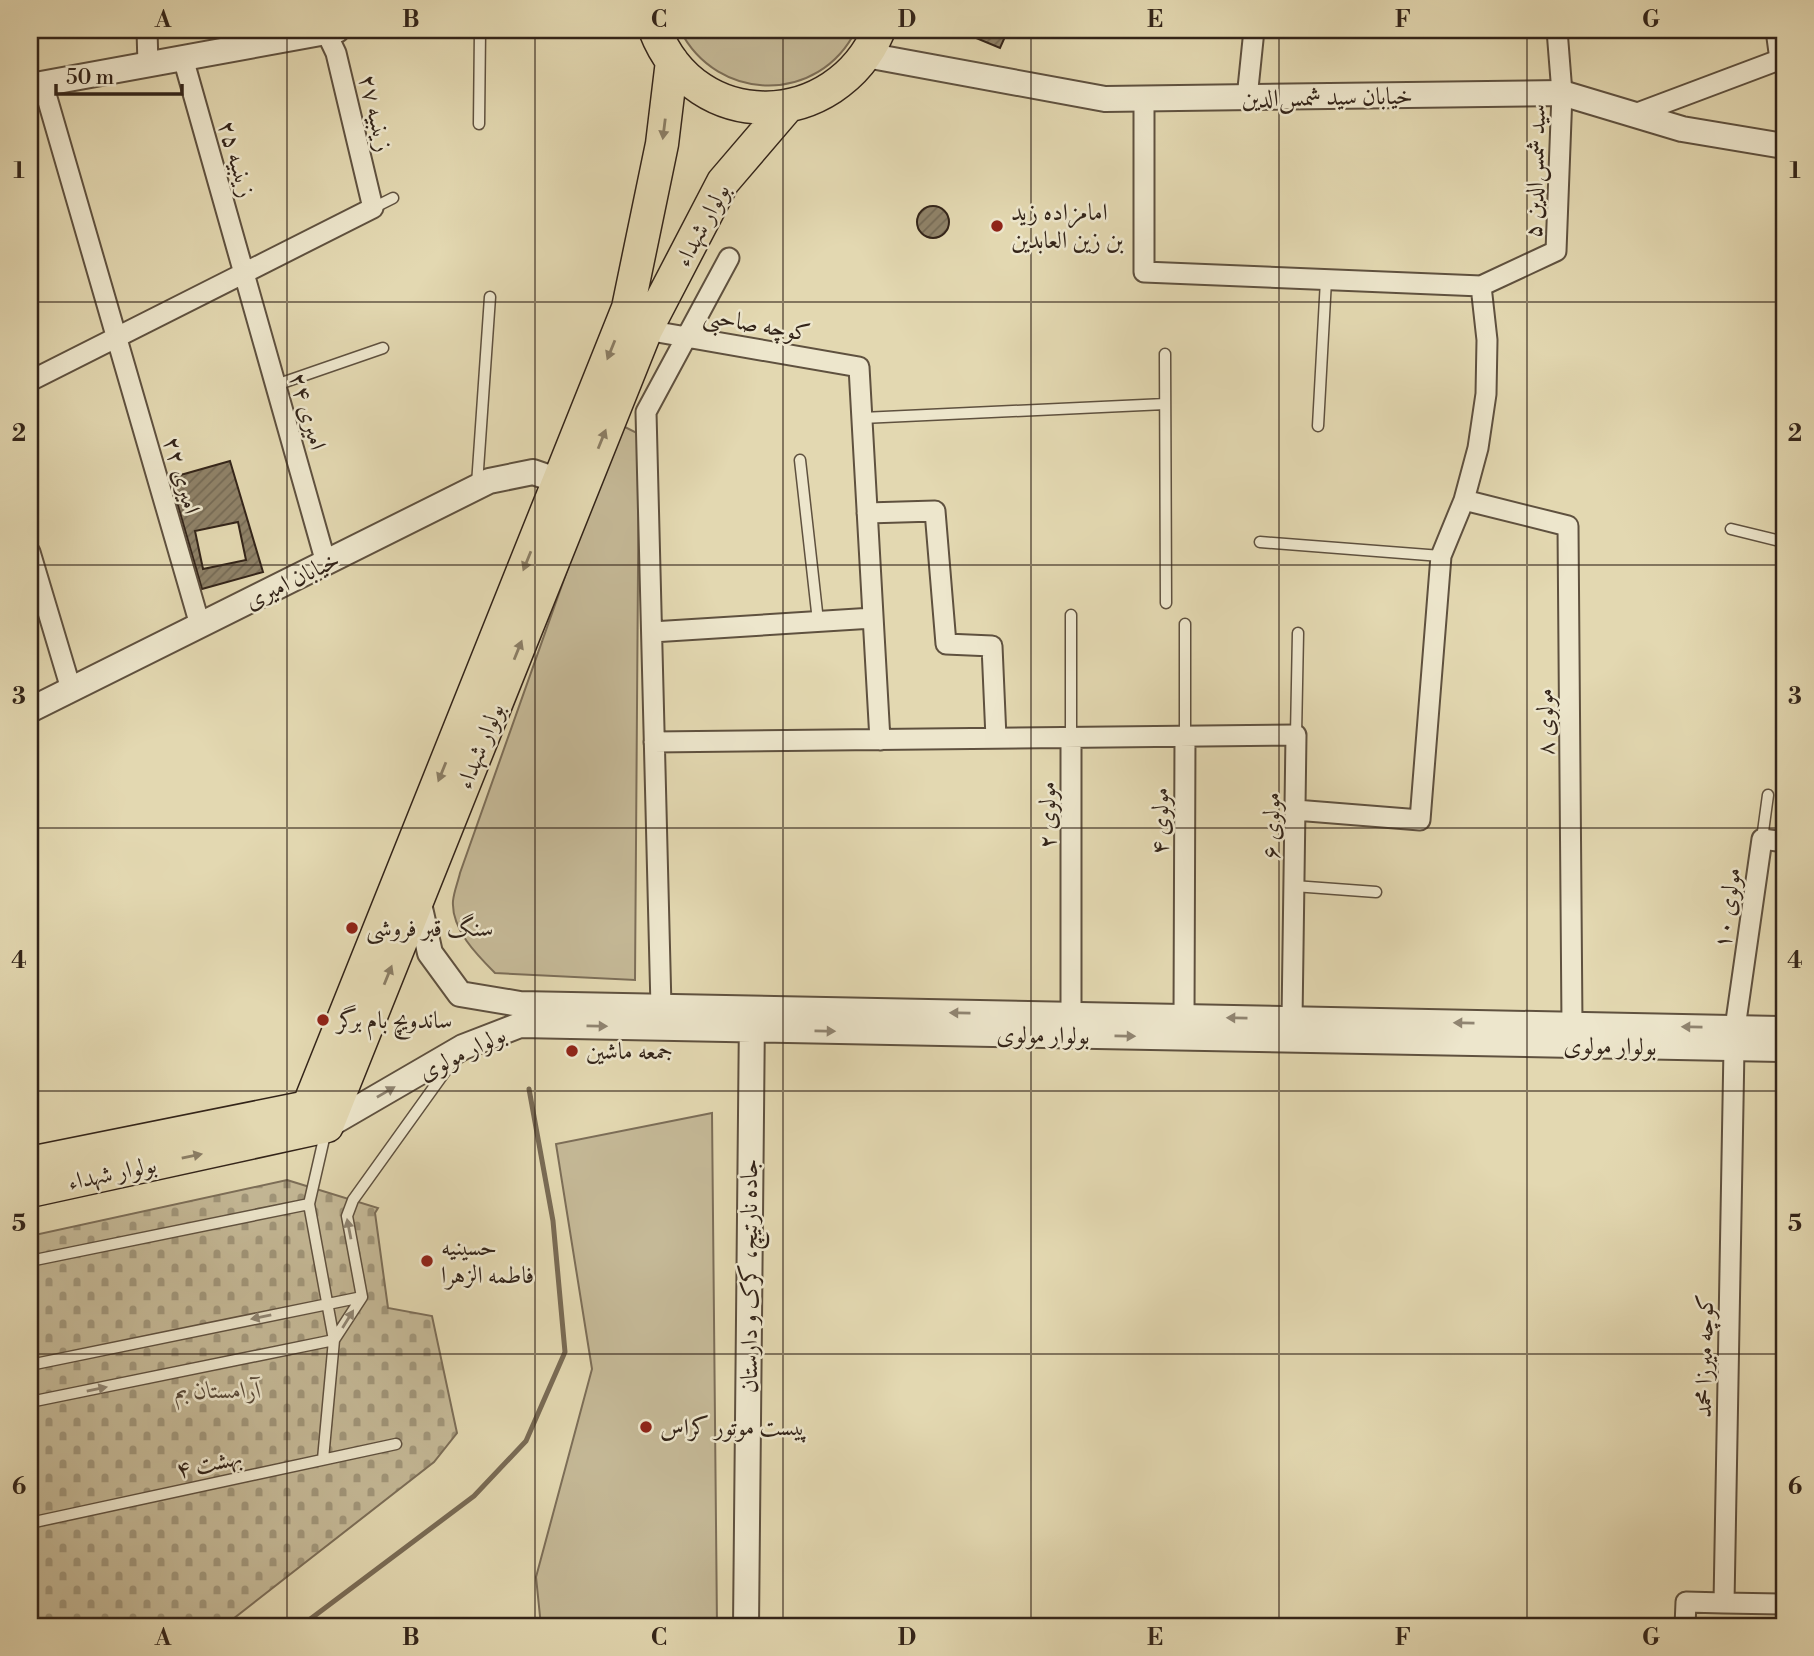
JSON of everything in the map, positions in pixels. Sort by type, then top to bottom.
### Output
[{"type":"main road","points":[[655,30],[672,61],[693,82],[717,97],[745,106],[774,108],[788,106],[827,92],[848,76],[873,43]]},
{"type":"main road","name":"بولوار شهداء","points":[[30,1191],[327,1126],[418,899],[559,481],[628,309],[662,144],[672,61]]},
{"type":"main road","name":"بولوار شهداء","points":[[30,1163],[308,1107],[615,407],[646,330],[723,182],[788,106]]},
{"type":"street","points":[[147,30],[148,65]]},
{"type":"street","points":[[36,85],[329,30]]},
{"type":"street","name":"زینبیه ۲۷","points":[[329,30],[373,208]]},
{"type":"street","points":[[1247,98],[1254,30]]},
{"type":"street","name":"سید شمس‌الدین ۵","points":[[1481,286],[1556,251],[1562,93],[1557,30]]},
{"type":"street","points":[[1636,114],[1782,59],[1776,30]]},
{"type":"street","name":"خیابان سید شمس‌الدین","points":[[873,43],[1105,99],[1562,93],[1682,129],[1784,146]]},
{"type":"street","name":"زینبیه ۲۵","points":[[183,58],[244,273]]},
{"type":"street","name":"امیری ۲۲","points":[[36,85],[116,337],[200,625]]},
{"type":"street","points":[[1144,99],[1144,272],[1481,286],[1487,340],[1486,394],[1478,448],[1464,500],[1441,556],[1420,820],[1295,810]]},
{"type":"street","points":[[30,381],[373,208]]},
{"type":"street","points":[[661,1007],[646,412],[729,258]]},
{"type":"street","name":"امیری ۲۴","points":[[244,273],[326,563]]},
{"type":"street","name":"کوچه صاحبی","points":[[646,330],[859,367],[862,418]]},
{"type":"street","points":[[615,407],[646,412]]},
{"type":"street","points":[[862,418],[880,740]]},
{"type":"street","name":"خیابان امیری","points":[[30,710],[489,481],[533,471],[559,481]]},
{"type":"street","name":"مولوی ۸","points":[[1464,500],[1567,526],[1572,1025]]},
{"type":"street","points":[[867,513],[935,511],[946,644],[992,646],[996,738]]},
{"type":"street","points":[[30,552],[71,689]]},
{"type":"street","points":[[652,632],[873,618]]},
{"type":"street","points":[[654,742],[1296,735]]},
{"type":"street","name":"مولوی ۶","points":[[1292,1020],[1296,735]]},
{"type":"street","name":"مولوی ۴","points":[[1184,1017],[1185,736]]},
{"type":"street","name":"مولوی ۲","points":[[1071,738],[1071,1015]]},
{"type":"street","points":[[1762,839],[1784,842]]},
{"type":"street","name":"مولوی ۱۰","points":[[1735,1038],[1762,839]]},
{"type":"street","name":"بولوار مولوی","points":[[418,899],[430,953],[460,994],[520,1015],[1735,1038],[1784,1029]]},
{"type":"street","name":"بولوار مولوی","points":[[327,1126],[520,1015],[661,1007],[752,1019],[1071,1015],[1184,1017],[1292,1020],[1432,1032],[1572,1025],[1735,1038],[1784,1049]]},
{"type":"street","name":"جاده نارتیچ، کرک و دارستان","points":[[746,1626],[752,1019]]},
{"type":"street","name":"کوچه میرزا محمد","points":[[1724,1603],[1735,1038]]},
{"type":"street","points":[[1685,1626],[1686,1602],[1784,1604]]},
{"type":"lane","points":[[479,124],[480,30]]},
{"type":"lane","points":[[373,208],[393,198]]},
{"type":"lane","points":[[1318,425],[1326,280]]},
{"type":"lane","points":[[477,488],[490,297]]},
{"type":"lane","points":[[276,385],[383,348]]},
{"type":"lane","points":[[1166,354],[1166,603]]},
{"type":"lane","points":[[862,418],[1166,404]]},
{"type":"lane","points":[[800,460],[818,621]]},
{"type":"lane","points":[[1731,529],[1784,542]]},
{"type":"lane","points":[[1260,542],[1441,556]]},
{"type":"lane","name":"مولوی ۲","points":[[1071,615],[1071,738]]},
{"type":"lane","name":"مولوی ۴","points":[[1185,624],[1185,736]]},
{"type":"lane","name":"مولوی ۶","points":[[1296,735],[1298,633]]},
{"type":"lane","name":"مولوی ۱۰","points":[[1762,839],[1768,795]]},
{"type":"lane","points":[[1294,886],[1376,892]]},
{"type":"lane","points":[[30,1402],[334,1340],[362,1297],[347,1216],[353,1200],[463,1047]]},
{"type":"lane","points":[[323,1460],[334,1340],[309,1203],[327,1126]]},
{"type":"lane","points":[[30,1261],[309,1203]]},
{"type":"lane","points":[[30,1365],[362,1297]]},
{"type":"lane","name":"بهشت ۴","points":[[30,1523],[396,1444]]},
{"type":"green space","points":[[680,30],[856,30],[839,55],[818,72],[794,82],[768,86],[742,82],[718,71],[697,54]]},
{"type":"green space","points":[[619,424],[639,434],[635,980],[495,973],[473,950],[456,922],[453,911],[454,894]]},
{"type":"green space","name":"پیست موتور کراس","points":[[712,1113],[717,1626],[541,1626],[536,1577],[592,1369],[556,1144]]},
{"type":"green space","name":"آرامستان بم","points":[[287,1180],[378,1208],[375,1213],[388,1308],[432,1316],[457,1433],[434,1462],[224,1626],[30,1626],[30,1236]]},
{"type":"building","points":[[957,30],[1008,30],[1000,48]]},
{"type":"building","points":[[933,206],[945,210],[949,222],[945,234],[933,238],[921,234],[917,222],[921,210]]},
{"type":"building","points":[[230,461],[263,572],[202,589],[170,478]],"holes":[[[238,522],[246,560],[203,569],[195,531]]]},
{"type":"waterway","points":[[301,1626],[474,1496],[526,1441],[565,1352],[553,1221],[529,1089]]},
{"type":"place","name":"امامزاده زید بن زین العابدین","points":[[997,226]]},
{"type":"place","name":"سنگ قبر فروشی","points":[[352,928]]},
{"type":"place","name":"ساندویچ بام برگر","points":[[323,1020]]},
{"type":"place","name":"جمعه ماشین","points":[[572,1051]]},
{"type":"place","name":"حسینیه فاطمه الزهرا","points":[[427,1261]]},
{"type":"place","name":"پیست موتور کراس","points":[[646,1427]]}]
